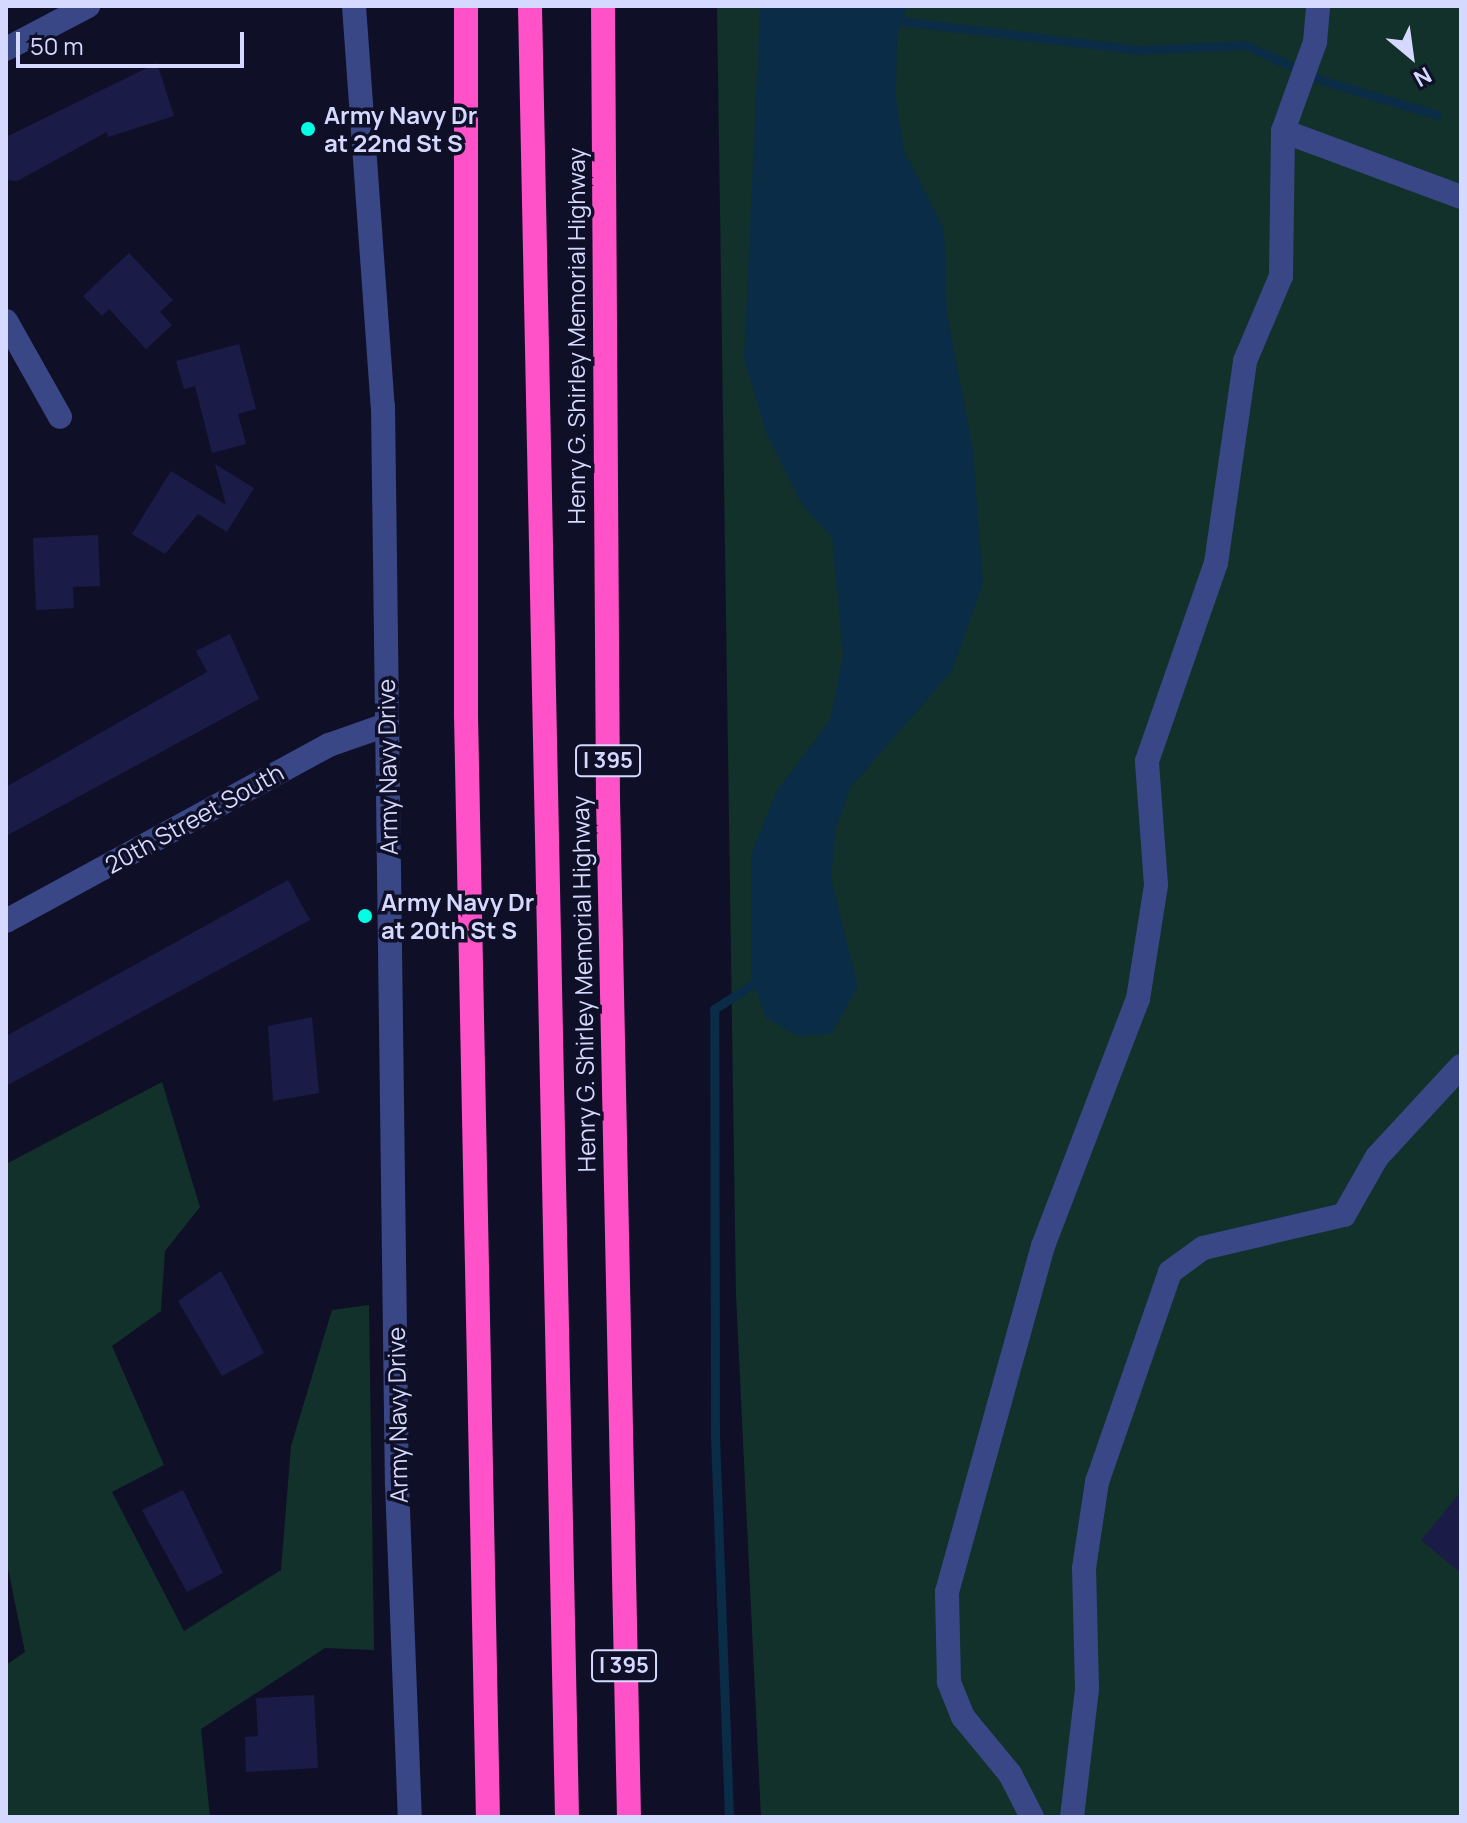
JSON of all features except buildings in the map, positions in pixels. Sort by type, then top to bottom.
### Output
[{"type":"highway","points":[[466,6],[466,715],[488,1817]]},
{"type":"highway","points":[[530,6],[567,1817]]},
{"type":"highway","name":"Henry G. Shirley Memorial Highway","points":[[603,6],[608,814],[629,1817]]},
{"type":"street","points":[[6,49],[88,6]]},
{"type":"street","name":"Army Navy Drive","points":[[354,6],[383,406],[386,725],[410,1817]]},
{"type":"street","points":[[1032,1817],[1010,1774],[963,1717],[949,1682],[947,1592],[1043,1246],[1138,999],[1156,885],[1147,761],[1208,591],[1245,361],[1281,276],[1283,131],[1290,100],[1315,42],[1318,6]]},
{"type":"street","points":[[1283,131],[1461,197]]},
{"type":"street","points":[[6,321],[60,417]]},
{"type":"street","name":"20th Street South","points":[[6,921],[329,745],[386,725]]},
{"type":"street","points":[[1072,1817],[1087,1689],[1084,1568],[1097,1482],[1170,1272],[1203,1248],[1344,1215],[1377,1157],[1461,1066]]},
{"type":"green space","points":[[717,6],[1461,6],[1461,1817],[761,1817],[736,1294]]},
{"type":"green space","points":[[162,1082],[200,1207],[165,1251],[161,1311],[112,1346],[164,1465],[112,1492],[184,1631],[281,1570],[291,1446],[332,1310],[369,1305],[374,1650],[325,1648],[201,1729],[210,1817],[6,1817],[6,1665],[25,1652],[6,1559],[6,1164]]},
{"type":"water","points":[[760,6],[907,6],[897,36],[896,98],[904,150],[944,229],[947,313],[973,450],[983,583],[952,671],[850,788],[836,828],[831,878],[858,987],[831,1034],[798,1036],[766,1018],[751,977],[751,855],[776,792],[830,720],[843,656],[832,537],[802,505],[766,433],[744,359]]},
{"type":"waterway","points":[[892,20],[1140,50],[1245,45],[1324,81],[1437,115]]},
{"type":"waterway","points":[[729,1817],[715,1434],[714,1009],[761,979]]},
{"type":"place","name":"Army Navy Dr at 22nd St S","points":[[308,129]]},
{"type":"place","name":"Army Navy Dr at 20th St S","points":[[365,916]]}]
